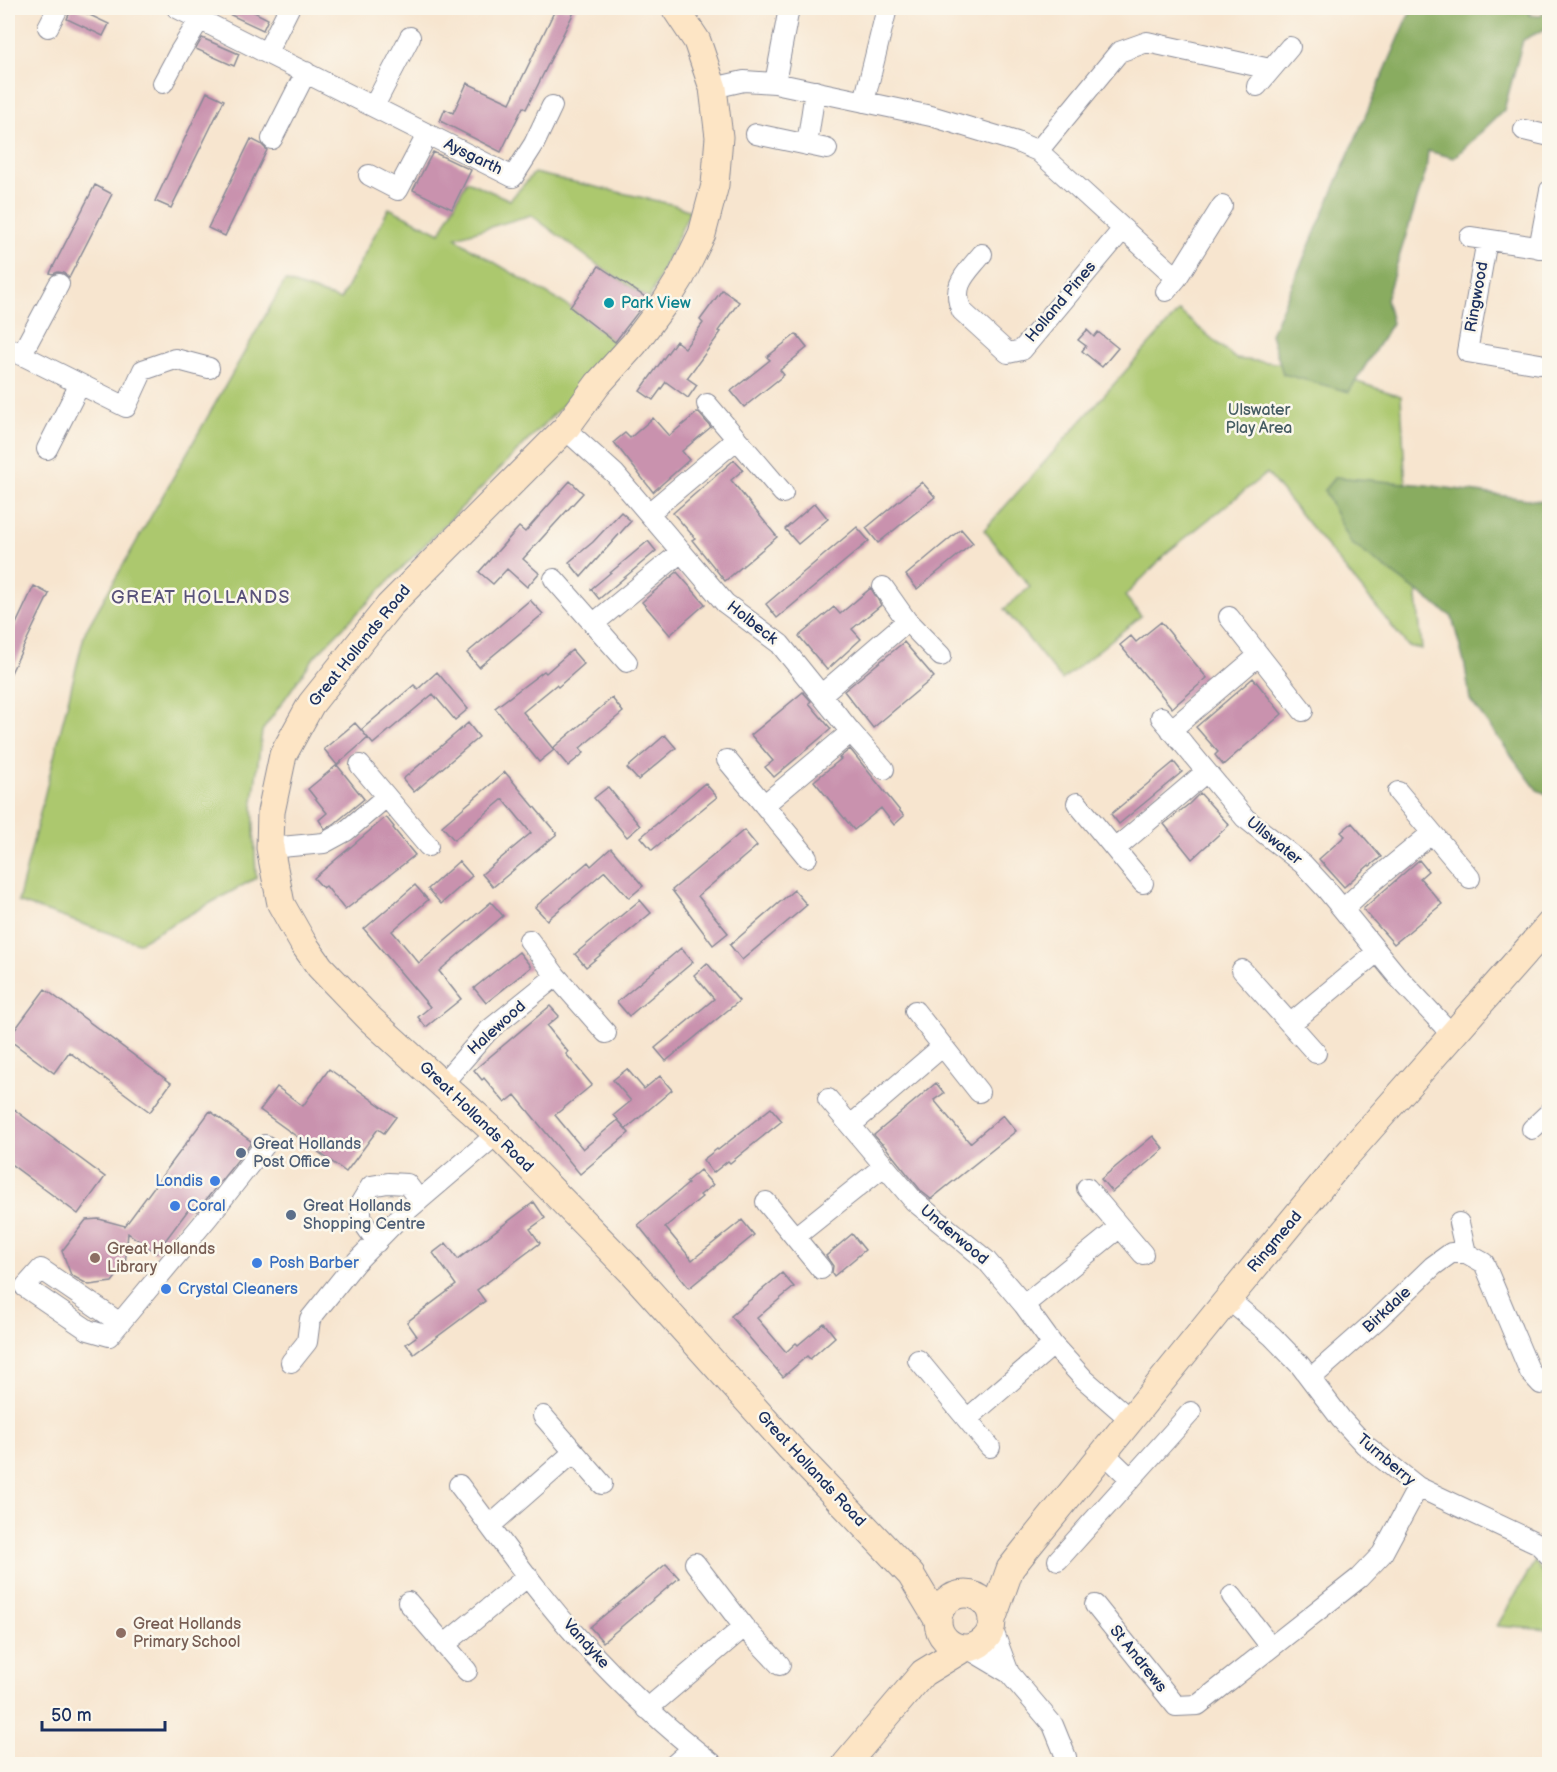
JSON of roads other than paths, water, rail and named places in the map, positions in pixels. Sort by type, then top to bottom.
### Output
[{"type":"street","points":[[48,27],[58,8]]},
{"type":"street","name":"Aysgarth","points":[[177,8],[513,177],[534,144],[552,106]]},
{"type":"street","points":[[267,52],[289,8]]},
{"type":"street","name":"Great Hollands Road","points":[[675,8],[697,40],[714,88],[719,136],[715,185],[702,234],[681,277],[666,301],[634,344],[598,384],[565,429],[389,606],[311,704],[283,755],[271,812],[270,848],[281,904],[303,943],[320,967],[369,1018],[497,1134],[630,1270],[790,1448],[912,1575],[938,1624]]},
{"type":"street","points":[[775,83],[789,8]]},
{"type":"street","points":[[864,102],[887,8]]},
{"type":"street","points":[[163,84],[200,19]]},
{"type":"street","points":[[374,106],[410,37]]},
{"type":"street","points":[[1038,151],[1119,52],[1147,42],[1270,69]]},
{"type":"street","points":[[1257,86],[1290,46]]},
{"type":"street","points":[[272,139],[306,72]]},
{"type":"street","points":[[714,88],[744,81],[775,83],[931,116],[1017,142],[1038,151],[1123,229],[1172,284],[1222,206]]},
{"type":"street","points":[[807,145],[815,91]]},
{"type":"street","points":[[1524,130],[1550,136]]},
{"type":"street","points":[[756,134],[827,149]]},
{"type":"street","name":"Aysgarth","points":[[369,175],[398,190],[427,135]]},
{"type":"street","name":"Ringwood","points":[[1540,364],[1467,352],[1478,238],[1544,249],[1550,190]]},
{"type":"street","name":"Holland Pines","points":[[982,254],[960,281],[959,305],[962,311],[1008,353],[1022,350],[1123,229]]},
{"type":"street","points":[[59,284],[14,351],[126,407],[142,370],[175,359],[209,368]]},
{"type":"street","points":[[47,449],[80,384]]},
{"type":"street","points":[[707,404],[783,493]]},
{"type":"street","name":"Holbeck","points":[[565,429],[615,474],[725,603],[780,644],[884,769]]},
{"type":"street","points":[[649,513],[737,439]]},
{"type":"street","points":[[594,624],[681,552]]},
{"type":"street","points":[[554,579],[627,662]]},
{"type":"street","points":[[883,587],[907,621],[940,657]]},
{"type":"street","points":[[1229,617],[1303,711]]},
{"type":"street","points":[[822,694],[907,621]]},
{"type":"street","name":"Ullswater","points":[[1259,655],[1166,724],[1245,818],[1303,864],[1450,1035]]},
{"type":"street","points":[[764,805],[851,732]]},
{"type":"street","points":[[727,760],[807,857]]},
{"type":"street","points":[[360,765],[428,846]]},
{"type":"street","points":[[1115,849],[1206,772]]},
{"type":"street","points":[[1398,792],[1470,878]]},
{"type":"street","points":[[270,848],[324,843],[346,831],[386,797]]},
{"type":"street","points":[[1077,803],[1143,883]]},
{"type":"street","points":[[1343,909],[1432,833]]},
{"type":"street","name":"Ringmead","points":[[991,1623],[1010,1569],[1345,1157],[1550,924]]},
{"type":"street","points":[[529,940],[556,976],[606,1034]]},
{"type":"street","points":[[1290,1024],[1377,952]]},
{"type":"street","points":[[1242,970],[1316,1053]]},
{"type":"street","name":"Halewood","points":[[442,1083],[489,1030],[556,976]]},
{"type":"street","points":[[915,1011],[979,1092]]},
{"type":"street","points":[[851,1125],[943,1046]]},
{"type":"street","name":"Underwood","points":[[828,1099],[914,1201],[986,1260],[1024,1305],[1053,1345],[1084,1379],[1131,1420]]},
{"type":"street","points":[[1532,1129],[1550,1112]]},
{"type":"street","points":[[291,1362],[307,1342],[310,1320],[355,1263],[402,1215],[497,1134]]},
{"type":"street","points":[[120,1323],[265,1145]]},
{"type":"street","points":[[795,1238],[884,1166]]},
{"type":"street","points":[[377,1242],[362,1221],[360,1204],[371,1186],[388,1183],[407,1184],[419,1200]]},
{"type":"street","points":[[1087,1188],[1143,1254]]},
{"type":"street","points":[[766,1202],[820,1269]]},
{"type":"street","points":[[1459,1223],[1466,1253],[1484,1263],[1530,1372],[1541,1384]]},
{"type":"street","points":[[1024,1305],[1120,1227]]},
{"type":"street","name":"Birkdale","points":[[1311,1378],[1434,1266],[1451,1253],[1466,1253]]},
{"type":"street","name":"Turnberry","points":[[1228,1299],[1272,1336],[1311,1378],[1341,1419],[1365,1445],[1418,1487],[1537,1543],[1550,1557]]},
{"type":"street","points":[[967,1419],[1053,1345]]},
{"type":"street","points":[[918,1360],[990,1447]]},
{"type":"street","points":[[1058,1560],[1191,1412]]},
{"type":"street","points":[[543,1416],[602,1484]]},
{"type":"street","points":[[491,1526],[574,1452]]},
{"type":"street","points":[[1104,1453],[1131,1479]]},
{"type":"street","name":"Vandyke","points":[[459,1485],[528,1576],[580,1639],[648,1709],[693,1749],[714,1764]]},
{"type":"street","name":"St Andrews","points":[[1095,1605],[1176,1706],[1198,1705],[1359,1578],[1382,1554],[1418,1487]]},
{"type":"street","points":[[695,1563],[744,1627],[780,1665]]},
{"type":"street","name":"Ringmead","points":[[962,1594],[1010,1569]]},
{"type":"street","name":"Great Hollands Road","points":[[912,1575],[941,1584],[962,1594]]},
{"type":"street","points":[[444,1645],[528,1576]]},
{"type":"street","points":[[923,1673],[940,1611],[945,1603],[962,1594],[980,1599],[990,1612],[991,1623],[1009,1673]]},
{"type":"street","points":[[1232,1596],[1271,1647]]},
{"type":"street","points":[[408,1602],[467,1671]]},
{"type":"street","points":[[846,1764],[923,1673],[965,1648],[983,1641],[991,1623]]},
{"type":"street","points":[[938,1624],[942,1635],[948,1642],[965,1648],[1009,1673],[1053,1725],[1067,1764]]},
{"type":"street","points":[[648,1709],[744,1627]]},
{"type":"street","points":[[675,1764],[693,1749]]},
{"type":"place","name":"Park View","points":[[609,303]]},
{"type":"place","name":"Great Hollands Post Office","points":[[241,1153]]},
{"type":"place","name":"Londis","points":[[215,1181]]},
{"type":"place","name":"Coral","points":[[175,1206]]},
{"type":"place","name":"Great Hollands Shopping Centre","points":[[291,1215]]},
{"type":"place","name":"Great Hollands Library","points":[[95,1258]]},
{"type":"place","name":"Posh Barber","points":[[257,1263]]},
{"type":"place","name":"Crystal Cleaners","points":[[166,1289]]},
{"type":"place","name":"Great Hollands Primary School","points":[[121,1633]]},
{"type":"district","name":"GREAT HOLLANDS","points":[[201,597]]},
{"type":"park label","name":"Ulswater Play Area","points":[[1259,419]]}]
